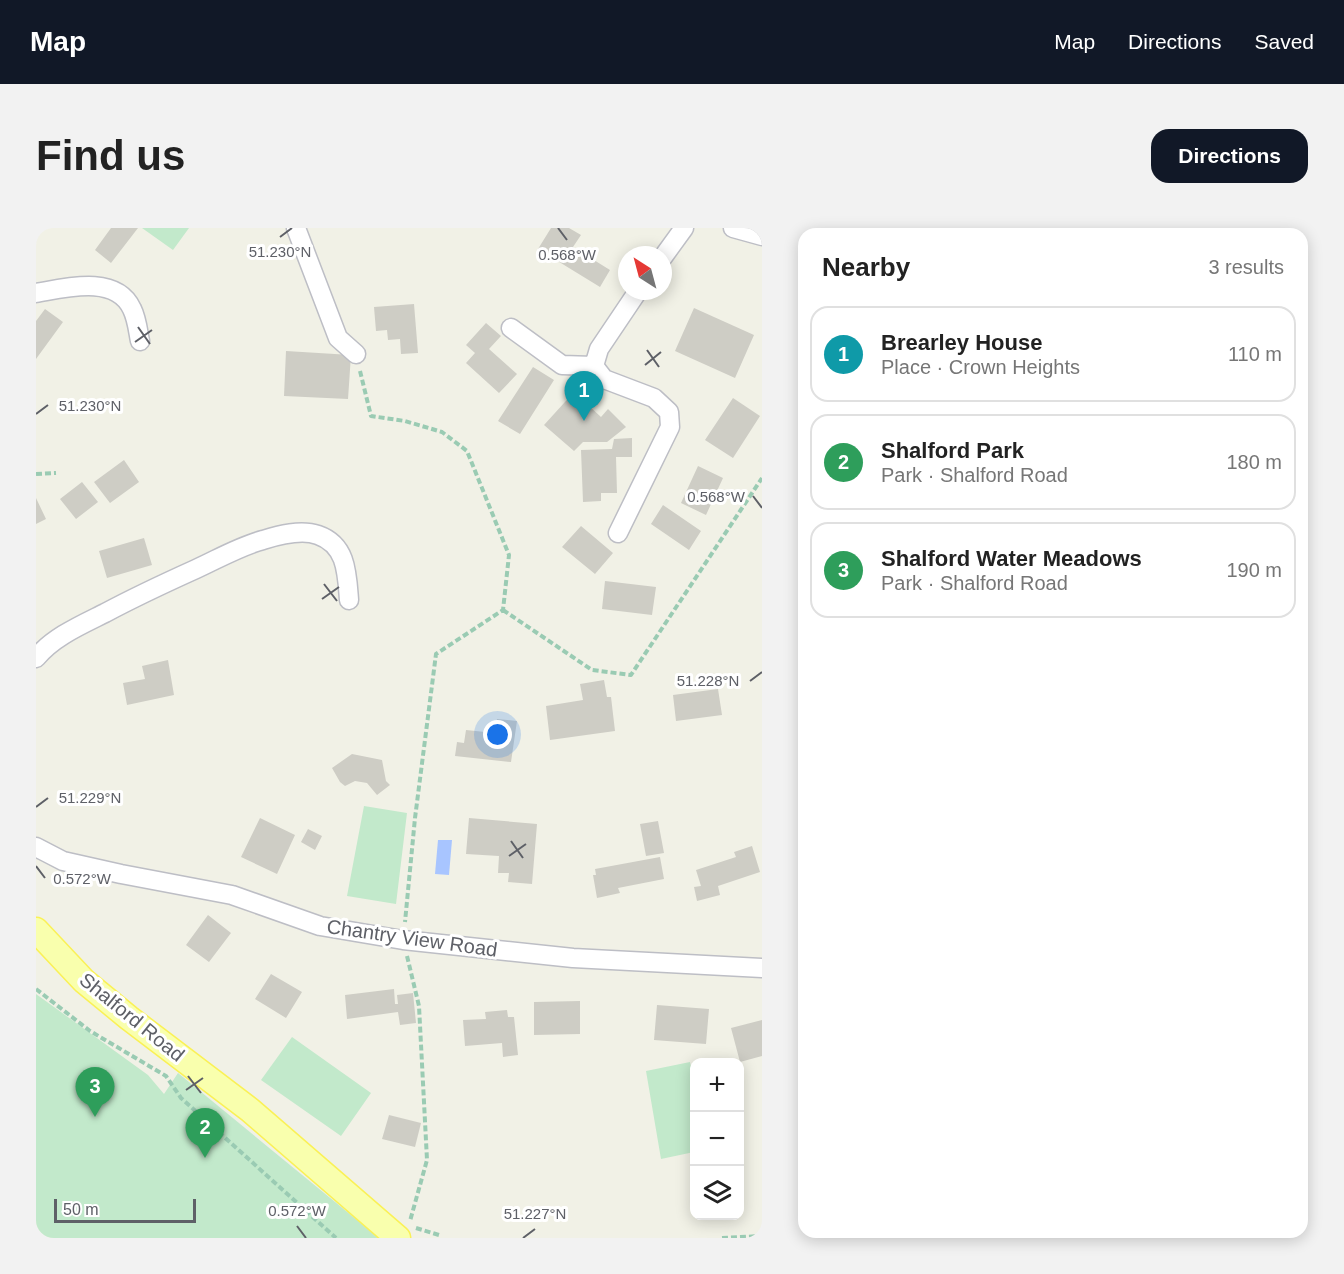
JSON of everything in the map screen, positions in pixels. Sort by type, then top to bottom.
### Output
[{"type":"main road","name":"Shalford Road","points":[[36,930],[84,981],[250,1110],[398,1238]]},
{"type":"street","points":[[296,228],[338,338],[356,354]]},
{"type":"street","points":[[671,246],[684,228]]},
{"type":"street","points":[[733,228],[762,236]]},
{"type":"street","points":[[36,293],[78,286],[99,287],[118,292],[132,307],[140,341]]},
{"type":"street","points":[[594,366],[598,349],[632,300]]},
{"type":"street","points":[[511,328],[562,365],[594,366]]},
{"type":"street","points":[[594,366],[604,379],[654,398],[669,412],[670,427],[618,533]]},
{"type":"street","points":[[36,658],[71,630],[155,588],[235,550],[292,533],[317,535],[337,546],[345,565],[350,600]]},
{"type":"street","name":"Chantry View Road","points":[[36,847],[63,861],[231,895],[320,926],[403,940],[573,958],[762,968]]},
{"type":"path","points":[[356,354],[371,416],[405,421],[442,432],[467,451],[509,555],[503,609],[436,654],[415,818],[403,940],[419,1006],[427,1160],[409,1227],[439,1235],[439,1238]]},
{"type":"path","points":[[36,474],[56,473]]},
{"type":"path","points":[[503,609],[592,670],[631,675],[762,478]]},
{"type":"path","points":[[36,989],[90,1031],[166,1076],[181,1098],[336,1238]]},
{"type":"path","points":[[722,1238],[762,1236]]},
{"type":"green space","points":[[142,228],[189,228],[173,250]]},
{"type":"green space","points":[[364,806],[407,813],[396,904],[347,896]]},
{"type":"green space","points":[[36,994],[148,1075],[164,1094],[178,1073],[379,1238],[36,1238]]},
{"type":"green space","points":[[292,1037],[371,1093],[341,1136],[261,1080]]},
{"type":"green space","points":[[690,1062],[690,1153],[661,1159],[646,1071]]},
{"type":"water","points":[[438,840],[452,840],[449,875],[435,874]]},
{"type":"building","points":[[111,228],[138,228],[111,263],[95,250]]},
{"type":"building","points":[[551,228],[569,228],[581,235],[573,247],[610,270],[600,287],[538,249]]},
{"type":"building","points":[[414,304],[418,353],[401,354],[400,339],[388,340],[387,330],[376,331],[374,307]]},
{"type":"building","points":[[694,308],[754,335],[735,378],[675,351]]},
{"type":"building","points":[[45,309],[63,322],[36,359],[36,321]]},
{"type":"building","points":[[486,323],[501,336],[489,349],[517,374],[499,393],[466,363],[475,353],[466,345]]},
{"type":"building","points":[[286,351],[351,355],[348,399],[284,396]]},
{"type":"building","points":[[533,367],[554,380],[520,434],[498,421]]},
{"type":"building","points":[[574,392],[601,417],[608,409],[626,427],[607,442],[583,442],[574,451],[544,425]]},
{"type":"building","points":[[733,398],[760,416],[733,458],[705,440]]},
{"type":"building","points":[[632,438],[632,457],[616,457],[617,493],[601,493],[601,501],[583,502],[581,450],[612,449],[614,439]]},
{"type":"building","points":[[124,460],[139,482],[110,503],[94,482]]},
{"type":"building","points":[[698,466],[723,478],[706,515],[681,503]]},
{"type":"building","points":[[82,482],[98,502],[76,519],[60,499]]},
{"type":"building","points":[[36,498],[46,519],[36,524]]},
{"type":"building","points":[[663,505],[701,531],[689,550],[651,524]]},
{"type":"building","points":[[581,526],[613,553],[595,574],[562,547]]},
{"type":"building","points":[[144,538],[152,565],[107,578],[99,551]]},
{"type":"building","points":[[605,581],[656,587],[652,615],[602,609]]},
{"type":"building","points":[[168,660],[174,695],[127,705],[123,683],[145,679],[142,666]]},
{"type":"building","points":[[604,680],[607,697],[611,697],[615,731],[550,740],[546,706],[583,700],[580,684]]},
{"type":"building","points":[[718,689],[722,715],[676,721],[673,695]]},
{"type":"building","points":[[497,719],[517,721],[511,762],[455,756],[457,742],[464,743],[466,730],[495,733]]},
{"type":"building","points":[[352,754],[382,760],[386,781],[390,785],[377,795],[367,783],[355,781],[345,786],[340,782],[332,768]]},
{"type":"building","points":[[260,818],[295,835],[277,874],[241,857]]},
{"type":"building","points":[[469,818],[537,824],[532,884],[508,882],[509,873],[498,873],[499,856],[466,854]]},
{"type":"building","points":[[658,821],[664,853],[646,856],[640,824]]},
{"type":"building","points":[[308,829],[322,836],[315,850],[301,842]]},
{"type":"building","points":[[752,846],[760,872],[718,886],[720,895],[697,901],[694,887],[701,886],[696,870],[736,857],[734,852]]},
{"type":"building","points":[[660,857],[664,879],[618,888],[620,893],[597,898],[593,875],[596,875],[595,869]]},
{"type":"building","points":[[208,915],[231,933],[209,962],[186,945]]},
{"type":"building","points":[[271,974],[302,992],[286,1018],[255,999]]},
{"type":"building","points":[[394,989],[395,1004],[398,1004],[397,995],[413,993],[416,1023],[400,1025],[398,1012],[347,1019],[345,995]]},
{"type":"building","points":[[580,1001],[580,1034],[534,1035],[534,1002]]},
{"type":"building","points":[[657,1005],[709,1009],[706,1044],[654,1040]]},
{"type":"building","points":[[507,1010],[508,1017],[514,1017],[518,1055],[503,1057],[502,1043],[465,1046],[463,1020],[486,1019],[485,1012]]},
{"type":"building","points":[[762,1020],[762,1056],[744,1061],[744,1058],[739,1058],[731,1028]]},
{"type":"building","points":[[389,1115],[421,1123],[415,1147],[382,1139]]},
{"type":"place","name":"Brearley House","points":[[584,421]]},
{"type":"place","name":"Shalford Water Meadows","points":[[95,1117]]},
{"type":"place","name":"Shalford Park","points":[[205,1158]]}]
